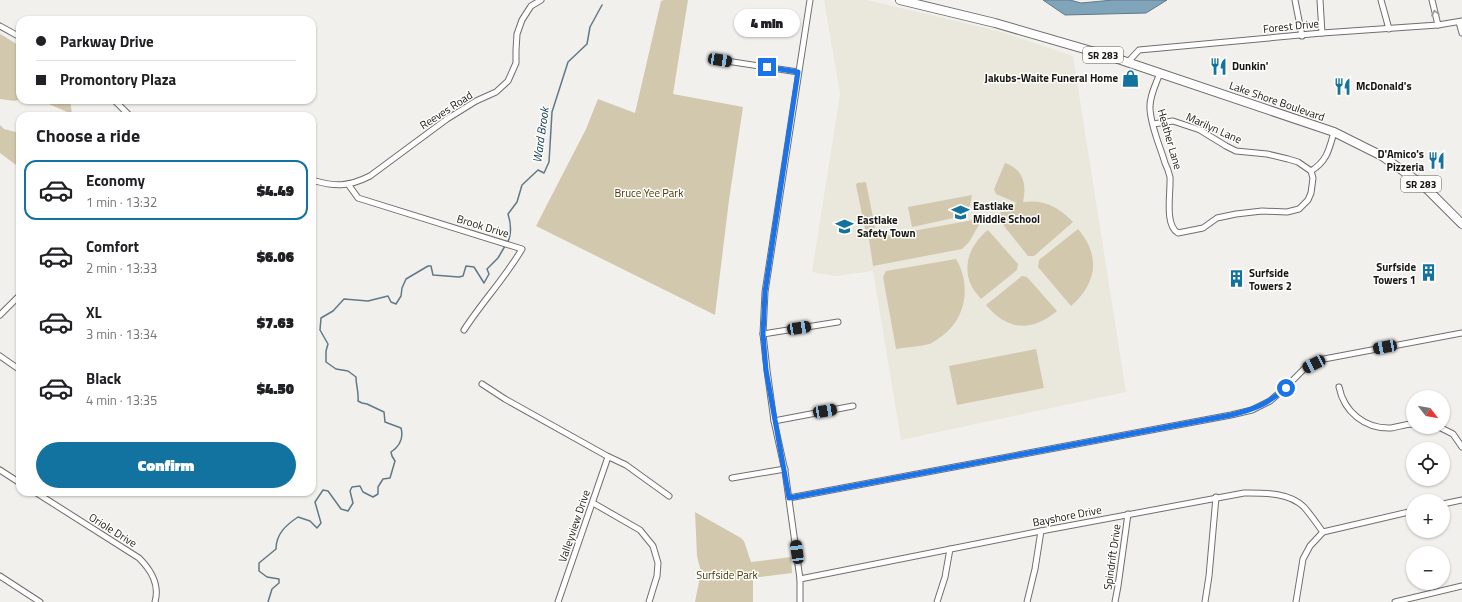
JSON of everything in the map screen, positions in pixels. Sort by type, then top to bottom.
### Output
[{"type":"main road","name":"Lake Shore Boulevard","points":[[900,0],[995,23],[1160,73],[1334,132],[1382,156],[1423,185],[1462,224]]},
{"type":"street","name":"Reeves Road","points":[[316,181],[329,185],[348,184],[370,176],[447,119],[496,92],[508,80],[516,64],[517,34],[522,20],[531,6],[541,0]]},
{"type":"street","points":[[800,602],[800,579],[789,498],[774,421],[766,370],[763,334],[765,292],[810,0]]},
{"type":"street","points":[[1295,0],[1302,36]]},
{"type":"street","points":[[1320,0],[1322,33]]},
{"type":"street","points":[[1380,0],[1389,29]]},
{"type":"street","points":[[1432,0],[1438,25]]},
{"type":"street","points":[[1461,21],[1462,33]]},
{"type":"street","name":"Forest Drive","points":[[1127,63],[1139,50],[1322,33],[1438,25],[1461,21]]},
{"type":"street","points":[[0,26],[16,35]]},
{"type":"street","points":[[720,60],[798,72]]},
{"type":"street","name":"Heather Lane","points":[[1160,73],[1153,93],[1150,108],[1153,124],[1170,177],[1169,201],[1171,227],[1178,234],[1203,228],[1217,218],[1236,214],[1262,211],[1287,212],[1299,209],[1308,200],[1312,193],[1313,178],[1311,171]]},
{"type":"street","points":[[118,104],[126,112]]},
{"type":"street","name":"Marilyn Lane","points":[[1153,124],[1173,121],[1200,130],[1236,151],[1267,154],[1288,159],[1298,162],[1311,171]]},
{"type":"street","points":[[1311,171],[1325,160],[1334,132]]},
{"type":"street","name":"Brook Drive","points":[[348,184],[358,198],[504,242],[522,249],[506,274],[464,330]]},
{"type":"street","points":[[0,315],[16,299]]},
{"type":"street","points":[[763,334],[838,322]]},
{"type":"street","points":[[789,498],[1238,414],[1252,410],[1270,401],[1286,388],[1304,369],[1324,359],[1462,333]]},
{"type":"street","points":[[0,356],[16,367]]},
{"type":"street","points":[[482,384],[505,399],[608,457],[626,465],[669,496]]},
{"type":"street","points":[[1339,387],[1341,396],[1350,411],[1361,421],[1377,427],[1392,428],[1406,425]]},
{"type":"street","points":[[774,421],[853,406]]},
{"type":"street","points":[[1450,432],[1453,434],[1462,447]]},
{"type":"street","name":"Valleyview Drive","points":[[558,602],[608,457]]},
{"type":"street","points":[[732,478],[784,469]]},
{"type":"street","points":[[0,470],[16,480]]},
{"type":"street","name":"Bayshore Drive","points":[[800,579],[1128,514],[1244,493],[1268,492],[1285,496],[1303,506],[1324,532]]},
{"type":"street","name":"Oriole Drive","points":[[41,496],[139,558],[149,568],[155,581],[157,589],[155,602]]},
{"type":"street","points":[[1205,602],[1210,576],[1216,498]]},
{"type":"street","points":[[1450,503],[1462,500]]},
{"type":"street","points":[[593,503],[640,530],[653,546],[658,563],[658,569],[655,586],[649,602]]},
{"type":"street","name":"Spindrift Drive","points":[[1115,602],[1128,514]]},
{"type":"street","points":[[1296,602],[1304,559],[1310,546],[1324,532],[1406,514]]},
{"type":"street","points":[[1027,602],[1042,531]]},
{"type":"street","points":[[937,602],[945,576],[950,549]]},
{"type":"street","points":[[0,576],[40,602]]},
{"type":"street","points":[[1394,602],[1462,586]]},
{"type":"shaded area","name":"Eastlake Middle School","points":[[824,0],[867,0],[998,31],[1073,56],[1126,392],[901,440],[873,271],[836,276],[812,272],[840,94]]},
{"type":"green space","name":"Bruce Yee Park","points":[[688,0],[673,94],[743,107],[729,200],[715,315],[536,226],[586,129],[598,99],[635,113],[661,1]]},
{"type":"green space","points":[[0,34],[16,44],[16,101],[0,99]]},
{"type":"green space","points":[[49,104],[71,104],[72,112],[67,112]]},
{"type":"green space","points":[[0,125],[4,129],[16,132],[16,165],[0,153]]},
{"type":"green space","points":[[1005,163],[1020,173],[1024,183],[1023,202],[1031,201],[1051,205],[1057,208],[1073,222],[1034,256],[1028,256],[996,216],[1008,207],[1017,203],[996,194],[994,189]]},
{"type":"green space","points":[[866,182],[875,228],[867,230],[865,229],[856,185],[857,183]]},
{"type":"green space","points":[[972,195],[970,205],[963,216],[912,227],[908,207]]},
{"type":"green space","points":[[973,220],[980,223],[969,242],[962,249],[873,266],[869,239]]},
{"type":"green space","points":[[1078,229],[1090,249],[1093,259],[1093,269],[1091,279],[1086,288],[1071,306],[1038,267],[1039,260]]},
{"type":"green space","points":[[988,230],[1018,264],[1017,270],[981,299],[973,288],[967,271],[973,248],[982,235]]},
{"type":"green space","points":[[956,259],[964,279],[965,290],[964,300],[957,320],[950,329],[934,342],[921,346],[896,349],[883,277],[886,271]]},
{"type":"green space","points":[[1022,276],[1027,277],[1057,311],[1038,323],[1020,326],[1003,320],[994,314],[986,305]]},
{"type":"green space","points":[[1036,349],[1044,388],[957,405],[949,366]]},
{"type":"green space","name":"Surfside Park","points":[[695,512],[741,538],[744,541],[751,562],[791,557],[792,573],[753,578],[753,602],[695,602],[701,572],[697,556]]},
{"type":"water","points":[[1043,0],[1070,0],[1081,3],[1113,0],[1167,0],[1146,13],[1065,15]]},
{"type":"waterway","name":"Ward Brook","points":[[507,243],[510,236],[510,221],[508,214],[517,202],[522,185],[538,170],[544,173],[549,162],[552,112],[568,62],[587,44],[590,27],[602,5]]},
{"type":"waterway","name":"Ward Brook","points":[[268,602],[272,589],[279,583],[279,579],[267,577],[259,571],[259,563],[276,549],[276,544],[282,530],[298,517],[310,521],[317,528],[321,523],[315,502],[323,490],[328,491],[341,509],[348,511],[353,503],[350,491],[352,487],[360,486],[363,492],[373,497],[378,494],[378,487],[383,479],[390,478],[395,461],[391,452],[399,445],[402,439],[401,428],[385,422],[384,412],[358,401],[356,377],[348,371],[336,369],[326,362],[326,351],[328,344],[320,330],[321,318],[333,311],[344,299],[368,301],[388,296],[391,302],[396,304],[401,296],[402,288],[406,279],[428,266],[431,266],[433,275],[459,277],[463,276],[466,266],[474,267],[484,283],[489,274],[487,269],[498,258],[505,246]]},
{"type":"place","name":"Dunkin'","points":[[1219,66]]},
{"type":"place","name":"Jakubs-Waite Funeral Home","points":[[1131,78]]},
{"type":"place","name":"McDonald's","points":[[1343,86]]},
{"type":"place","name":"D'Amico's Pizzeria","points":[[1437,160]]},
{"type":"place","name":"Eastlake Middle School","points":[[960,212]]},
{"type":"place","name":"Eastlake Safety Town","points":[[844,226]]},
{"type":"place","name":"Surfside Towers 1","points":[[1429,273]]},
{"type":"place","name":"Surfside Towers 2","points":[[1236,279]]},
{"type":"route","points":[[767,67],[798,72],[772,239],[765,292],[763,334],[766,370],[774,421],[785,471],[789,498],[1231,415],[1252,410],[1270,401],[1286,388]]}]
